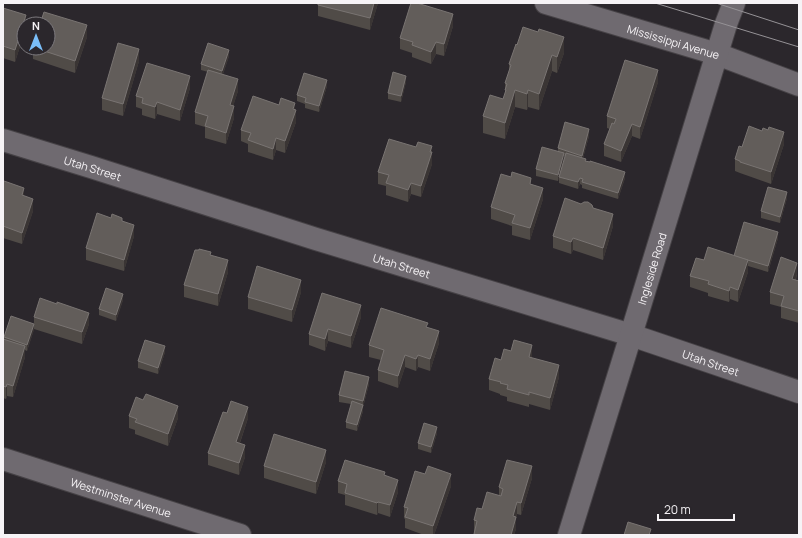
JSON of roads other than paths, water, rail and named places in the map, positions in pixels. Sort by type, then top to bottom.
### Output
[{"type":"street","name":"Mississippi Avenue","points":[[546,3],[717,54],[799,85]]},
{"type":"street","name":"Ingleside Road","points":[[569,535],[734,3]]},
{"type":"street","name":"Utah Street","points":[[3,140],[316,239],[631,335],[799,392]]},
{"type":"street","name":"Westminster Avenue","points":[[3,459],[240,535]]},
{"type":"tram line","points":[[655,3],[799,47]]},
{"type":"tram line","points":[[716,3],[799,30]]}]
